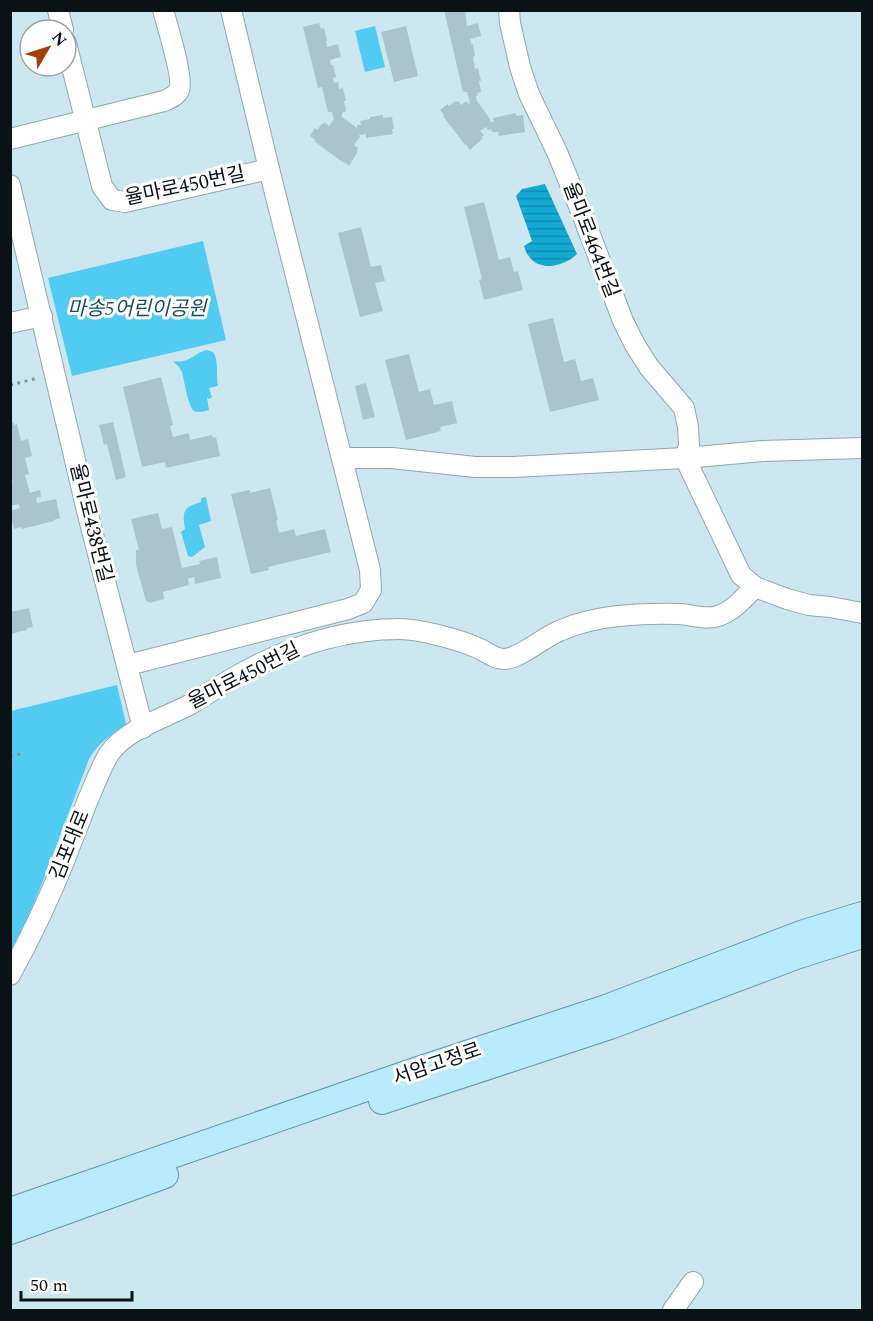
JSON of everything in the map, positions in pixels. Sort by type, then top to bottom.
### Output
[{"type":"main road","name":"서암고정로","points":[[10,1211],[418,1070],[606,1008],[804,933],[862,915]]},
{"type":"main road","name":"서암고정로","points":[[10,1231],[176,1171],[610,1026],[796,956],[862,935]]},
{"type":"street","points":[[10,139],[86,122],[174,97],[180,88],[180,76],[163,10]]},
{"type":"street","name":"율마로450번길","points":[[128,665],[348,609],[363,603],[371,590],[370,570],[231,10]]},
{"type":"street","name":"율마로464번길","points":[[509,10],[520,67],[529,94],[557,152],[623,321],[649,367],[684,408],[689,446],[685,458]]},
{"type":"street","name":"율마로450번길","points":[[75,78],[102,186],[112,200],[125,202],[269,169]]},
{"type":"street","name":"율마로438번길","points":[[10,185],[88,515],[143,728]]},
{"type":"street","points":[[10,323],[42,316]]},
{"type":"street","points":[[342,458],[381,458],[475,467],[513,467],[685,458],[763,451],[862,448]]},
{"type":"street","points":[[685,458],[741,575],[755,588],[809,605],[862,614]]},
{"type":"street","name":"율마로450번길","points":[[143,728],[189,705],[244,671],[272,658],[331,637],[374,630],[403,629],[439,635],[478,648],[494,657],[505,659],[558,631],[608,617],[648,613],[715,617],[725,613],[755,588]]},
{"type":"street","name":"김포대로","points":[[10,975],[54,886],[105,762],[121,741],[143,728]]},
{"type":"street","points":[[673,1311],[693,1282]]},
{"type":"path","points":[[10,385],[40,378]]},
{"type":"path","points":[[10,756],[20,754]]},
{"type":"green space","points":[[375,26],[385,67],[365,72],[355,31]]},
{"type":"green space","name":"마송5어린이공원","points":[[203,241],[226,340],[72,376],[48,278]]},
{"type":"green space","points":[[206,350],[215,355],[218,386],[209,388],[212,397],[207,398],[209,410],[196,412],[186,393],[182,372],[173,361],[187,360]]},
{"type":"green space","points":[[206,497],[211,521],[199,525],[205,547],[192,557],[188,556],[181,532],[185,529],[184,514],[187,508],[201,502],[201,498]]},
{"type":"green space","points":[[117,685],[126,724],[101,744],[89,759],[43,881],[11,957],[11,711]]},
{"type":"shaded area","points":[[545,184],[577,254],[566,262],[552,266],[539,264],[527,254],[524,246],[532,241],[516,196],[522,189]]},
{"type":"building","points":[[444,10],[465,10],[467,26],[478,23],[481,36],[470,39],[475,56],[473,57],[475,69],[478,68],[481,81],[479,81],[481,92],[477,93],[477,101],[491,122],[494,122],[493,118],[516,113],[516,116],[523,115],[525,132],[499,136],[498,132],[492,132],[486,127],[480,131],[484,135],[483,138],[470,150],[443,116],[440,110],[448,104],[449,106],[455,101],[461,105],[467,101],[468,104],[470,103],[467,92],[463,92]]},
{"type":"building","points":[[319,23],[321,29],[324,28],[327,47],[338,44],[341,57],[330,60],[336,77],[333,78],[334,83],[338,82],[339,89],[343,88],[346,101],[344,101],[346,111],[342,113],[342,117],[357,128],[357,125],[361,125],[360,121],[370,119],[370,117],[383,115],[383,118],[392,117],[393,134],[366,138],[366,134],[359,135],[354,145],[358,151],[349,166],[310,136],[315,128],[317,130],[324,122],[329,126],[334,119],[332,112],[328,112],[322,87],[318,88],[303,27]]},
{"type":"building","points":[[406,26],[418,76],[394,82],[381,32]]},
{"type":"building","points":[[484,202],[499,260],[510,257],[514,272],[518,271],[523,290],[484,300],[479,280],[482,279],[464,207]]},
{"type":"building","points":[[361,227],[371,267],[381,265],[385,281],[375,283],[383,311],[360,317],[338,233]]},
{"type":"building","points":[[553,318],[564,362],[575,359],[581,381],[593,378],[599,400],[550,412],[528,324]]},
{"type":"building","points":[[409,354],[419,392],[430,389],[434,405],[452,401],[457,423],[440,427],[441,431],[406,440],[385,360]]},
{"type":"building","points":[[161,377],[173,425],[170,426],[173,437],[189,433],[190,440],[212,435],[213,438],[216,437],[220,456],[166,468],[165,462],[142,467],[123,387]]},
{"type":"building","points":[[366,383],[375,417],[363,420],[355,386]]},
{"type":"building","points":[[13,422],[14,425],[17,424],[21,441],[28,439],[32,456],[25,458],[29,474],[25,475],[30,493],[40,490],[41,497],[36,498],[37,503],[56,499],[60,518],[22,529],[21,527],[14,529],[10,511],[20,508],[19,504],[10,506],[10,482],[13,481],[10,474],[10,423]]},
{"type":"building","points":[[113,422],[126,477],[116,480],[107,444],[104,445],[99,425]]},
{"type":"building","points":[[270,488],[279,533],[294,529],[296,536],[325,529],[331,552],[268,567],[269,570],[251,574],[231,494],[250,490],[250,493]]},
{"type":"building","points":[[158,513],[162,529],[172,527],[182,568],[217,557],[221,578],[195,584],[194,577],[188,579],[189,585],[163,592],[164,599],[150,603],[146,601],[136,565],[136,550],[139,550],[131,519]]},
{"type":"building","points":[[29,608],[33,627],[10,634],[10,612]]}]
